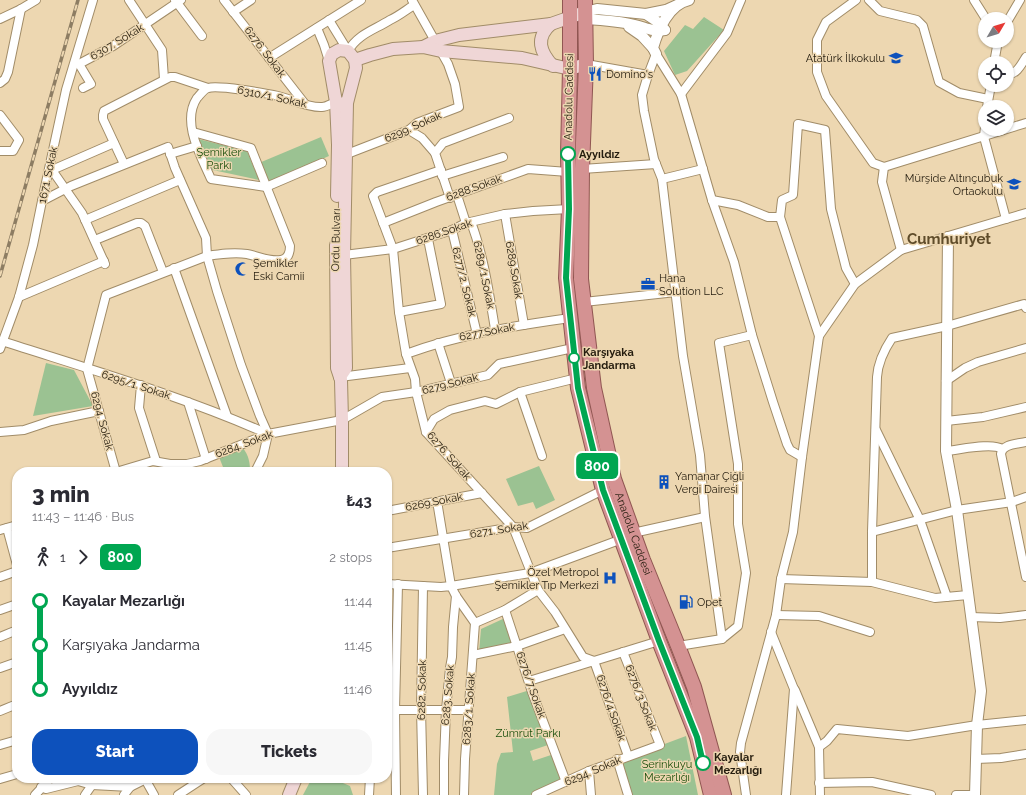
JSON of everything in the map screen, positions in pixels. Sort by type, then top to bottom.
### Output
[{"type":"highway","name":"Anadolu Caddesi","points":[[570,0],[568,154],[569,209],[566,278],[578,388],[603,490],[643,560],[678,646],[694,687],[724,795]]},
{"type":"highway","name":"Anadolu Caddesi","points":[[585,10],[586,64],[582,169],[581,279],[594,388],[628,536],[659,641],[697,737],[711,795]]},
{"type":"main road","points":[[438,46],[459,35],[552,24],[585,10]]},
{"type":"main road","points":[[552,24],[542,34],[541,44],[546,58],[554,66]]},
{"type":"main road","points":[[329,61],[330,57],[336,51],[343,50],[351,56],[370,55],[393,49],[438,46],[522,58],[570,69],[586,64]]},
{"type":"main road","name":"Ordu Bulvarı","points":[[342,467],[340,377],[337,368],[336,263],[338,145],[342,102],[356,68],[351,56]]},
{"type":"main road","name":"Ordu Bulvarı","points":[[329,61],[342,102],[346,154],[344,255],[346,368],[340,377]]},
{"type":"main road","points":[[289,795],[294,783]]},
{"type":"street","points":[[0,19],[36,0]]},
{"type":"street","points":[[124,164],[103,119],[104,111],[164,79],[162,50],[129,0]]},
{"type":"street","name":"6276. Sokak","points":[[224,0],[305,104]]},
{"type":"street","points":[[233,12],[251,0]]},
{"type":"street","points":[[269,58],[361,0]]},
{"type":"street","points":[[585,10],[597,9],[646,14],[666,10],[689,0]]},
{"type":"street","points":[[585,10],[650,30],[662,29],[689,0]]},
{"type":"street","points":[[680,94],[727,33],[741,0]]},
{"type":"street","points":[[856,0],[826,22],[817,40],[817,72],[826,96],[873,163],[884,167],[1026,123]]},
{"type":"street","points":[[869,0],[880,11],[917,20],[923,26],[939,82],[959,94],[978,100]]},
{"type":"street","points":[[974,0],[982,12]]},
{"type":"street","points":[[1013,12],[1020,0]]},
{"type":"street","name":"1671. Sokak","points":[[1,345],[19,297],[34,245],[66,90],[93,1]]},
{"type":"street","points":[[178,1],[202,36]]},
{"type":"street","name":"6307. Sokak","points":[[83,88],[91,84],[79,64],[114,46],[178,1]]},
{"type":"street","points":[[351,56],[353,43],[368,31],[391,20],[413,2]]},
{"type":"street","name":"6299. Sokak","points":[[346,154],[409,130],[417,123],[459,107],[455,84],[448,64],[413,2]]},
{"type":"street","points":[[679,4],[662,29],[642,95],[654,159],[662,179],[683,356],[700,455],[705,517],[722,639]]},
{"type":"street","points":[[0,83],[5,79],[8,72],[21,9]]},
{"type":"street","points":[[646,14],[655,20],[662,29]]},
{"type":"street","points":[[329,20],[351,56]]},
{"type":"street","points":[[620,22],[638,33],[655,51],[680,94],[712,200],[734,262],[752,335],[772,402],[790,450],[802,457]]},
{"type":"street","name":"Ordu Bulvarı","points":[[317,28],[329,61]]},
{"type":"street","points":[[1014,73],[1026,57]]},
{"type":"street","points":[[586,64],[648,75]]},
{"type":"street","name":"6310/1. Sokak","points":[[164,79],[175,77],[208,88],[228,88],[278,96],[305,104],[322,107],[342,102]]},
{"type":"street","points":[[208,88],[202,92],[194,104],[191,125],[197,146],[211,179],[266,187],[322,163]]},
{"type":"street","points":[[0,115],[19,140],[13,151],[0,151]]},
{"type":"street","points":[[409,130],[422,138],[435,153],[443,143],[509,118]]},
{"type":"street","points":[[746,795],[740,752],[741,743],[776,615],[781,579],[793,532],[819,336],[780,217],[782,200],[793,194],[798,124],[825,130],[831,209],[846,268],[855,284]]},
{"type":"street","points":[[87,369],[106,295],[206,256],[222,253],[245,254],[271,260],[281,260],[286,258],[290,253],[290,246],[251,148],[193,132]]},
{"type":"street","points":[[984,137],[1006,219]]},
{"type":"street","points":[[19,297],[105,262],[82,213],[50,170],[114,143]]},
{"type":"street","points":[[170,154],[197,146]]},
{"type":"street","points":[[42,201],[65,189],[168,147],[180,180],[206,238],[206,256],[241,365],[268,434],[257,467]]},
{"type":"street","name":"6289/1.Sokak","points":[[435,153],[442,173],[453,196],[477,238],[487,280],[495,329]]},
{"type":"street","points":[[442,173],[503,157]]},
{"type":"street","points":[[582,169],[656,164]]},
{"type":"street","points":[[884,167],[882,182],[901,250]]},
{"type":"street","name":"6288.Sokak","points":[[383,223],[528,169],[568,172]]},
{"type":"street","points":[[662,179],[703,169]]},
{"type":"street","name":"6276. Sokak","points":[[442,173],[377,192],[373,196],[393,249],[398,312],[406,354],[415,379],[416,392],[426,432],[513,527],[538,590],[555,612],[583,657],[594,661]]},
{"type":"street","points":[[85,220],[180,180]]},
{"type":"street","points":[[712,200],[738,205],[768,217],[780,217]]},
{"type":"street","name":"6286.Sokak","points":[[344,255],[393,249],[428,239],[468,222],[505,214],[569,209]]},
{"type":"street","points":[[819,336],[855,284],[901,250],[1026,213]]},
{"type":"street","name":"6289.Sokak","points":[[505,214],[524,325]]},
{"type":"street","points":[[95,240],[141,223],[145,226],[163,272]]},
{"type":"street","name":"6277/2. Sokak","points":[[452,230],[477,334]]},
{"type":"street","points":[[948,237],[946,451],[957,510],[981,691],[977,725],[975,795],[956,795]]},
{"type":"street","points":[[398,312],[440,304],[428,239]]},
{"type":"street","points":[[174,268],[227,416]]},
{"type":"street","points":[[584,302],[676,292]]},
{"type":"street","points":[[872,582],[872,532],[878,370],[884,350],[892,338],[947,326],[1024,304],[1026,308]]},
{"type":"street","name":"6277.Sokak","points":[[406,354],[438,343],[495,329],[570,318]]},
{"type":"street","points":[[678,646],[722,639],[738,626],[746,573],[738,524],[738,464],[718,343],[752,335]]},
{"type":"street","points":[[438,343],[451,383]]},
{"type":"street","name":"6295/1. Sokak","points":[[1,345],[141,385],[227,416],[268,434]]},
{"type":"street","name":"6279.Sokak","points":[[416,392],[488,375],[499,364],[573,348]]},
{"type":"street","points":[[946,381],[978,362],[1026,348]]},
{"type":"street","points":[[340,377],[410,368]]},
{"type":"street","name":"6294. Sokak","points":[[87,369],[115,467]]},
{"type":"street","points":[[426,432],[434,419],[450,410],[486,401],[496,404],[520,392],[577,378]]},
{"type":"street","points":[[141,385],[139,408],[156,462]]},
{"type":"street","name":"6284. Sokak","points":[[191,467],[206,458],[268,434],[342,420],[382,397],[416,392]]},
{"type":"street","points":[[520,392],[542,456]]},
{"type":"street","points":[[188,402],[206,458]]},
{"type":"street","points":[[946,421],[983,417],[1026,407]]},
{"type":"street","points":[[0,432],[24,430],[51,420],[99,411]]},
{"type":"street","points":[[875,429],[920,520],[947,597]]},
{"type":"street","points":[[1002,449],[1007,446],[1026,442]]},
{"type":"street","points":[[946,451],[989,446],[998,446],[1002,449]]},
{"type":"street","points":[[1002,449],[1001,454],[1012,502],[1026,577]]},
{"type":"street","name":"6284. Sokak","points":[[133,467],[153,461],[184,467]]},
{"type":"street","name":"6271. Sokak","points":[[392,547],[443,540],[513,527],[527,528],[603,490]]},
{"type":"street","name":"6269.Sokak","points":[[392,510],[482,492]]},
{"type":"street","points":[[872,532],[957,510],[1012,502],[1026,497]]},
{"type":"street","points":[[437,501],[451,586],[456,596],[476,623],[505,610],[538,590]]},
{"type":"street","points":[[392,584],[441,587],[530,573],[628,536],[705,517]]},
{"type":"street","points":[[4,529],[12,551]]},
{"type":"street","points":[[0,577],[12,573]]},
{"type":"street","points":[[781,579],[872,582],[935,598],[968,595]]},
{"type":"street","points":[[392,692],[398,584]]},
{"type":"street","name":"6282. Sokak","points":[[423,586],[421,709],[423,795]]},
{"type":"street","name":"6283. Sokak","points":[[444,795],[446,710],[452,657],[456,596]]},
{"type":"street","points":[[0,610],[12,606]]},
{"type":"street","name":"6276/7.Sokak","points":[[505,610],[566,782]]},
{"type":"street","points":[[776,615],[819,616],[870,632]]},
{"type":"street","points":[[971,617],[1000,618],[1026,616]]},
{"type":"street","name":"6283/1. Sokak","points":[[464,795],[476,623]]},
{"type":"street","points":[[473,655],[517,646],[565,629]]},
{"type":"street","points":[[0,637],[12,632]]},
{"type":"street","points":[[771,632],[819,746],[820,795]]},
{"type":"street","points":[[529,681],[659,641]]},
{"type":"street","name":"6276/3.Sokak","points":[[623,652],[660,745]]},
{"type":"street","name":"6276/4.Sokak","points":[[594,661],[628,756]]},
{"type":"street","points":[[0,668],[12,664]]},
{"type":"street","points":[[786,795],[794,689]]},
{"type":"street","points":[[0,711],[12,706]]},
{"type":"street","points":[[392,710],[469,710]]},
{"type":"street","points":[[819,746],[827,741],[837,729],[908,736],[977,725],[1026,720]]},
{"type":"street","points":[[392,727],[396,795]]},
{"type":"street","points":[[0,745],[12,741]]},
{"type":"street","name":"6294. Sokak","points":[[536,795],[618,759],[660,745]]},
{"type":"street","points":[[976,759],[1001,758],[1026,754]]},
{"type":"street","points":[[618,759],[628,795]]},
{"type":"street","points":[[589,771],[591,795]]},
{"type":"street","points":[[0,779],[12,775]]},
{"type":"street","points":[[819,783],[872,782],[931,795]]},
{"type":"street","points":[[40,783],[42,787],[46,789],[70,783]]},
{"type":"street","points":[[35,795],[46,783]]},
{"type":"street","points":[[85,783],[92,785],[130,787]]},
{"type":"street","points":[[124,795],[130,787],[138,783]]},
{"type":"street","points":[[147,783],[151,793]]},
{"type":"street","points":[[178,795],[196,783]]},
{"type":"street","points":[[235,783],[246,795]]},
{"type":"street","points":[[369,795],[370,783]]},
{"type":"street","points":[[85,795],[92,785]]},
{"type":"green space","points":[[704,17],[724,30],[687,71],[675,75],[664,51],[685,25],[693,29]]},
{"type":"green space","points":[[321,137],[329,156],[267,183],[259,163]]},
{"type":"green space","name":"Şemikler Parkı","points":[[198,139],[247,151],[259,180],[208,169]]},
{"type":"green space","points":[[46,363],[74,370],[93,406],[33,416]]},
{"type":"green space","points":[[242,447],[249,459],[250,467],[223,467],[219,457]]},
{"type":"green space","points":[[539,466],[555,500],[536,509],[533,502],[518,506],[506,479]]},
{"type":"green space","points":[[505,618],[514,643],[479,652],[481,629]]},
{"type":"green space","name":"Zümrüt Parkı","points":[[530,690],[551,744],[530,751],[533,761],[554,754],[563,781],[530,795],[494,795],[497,764],[501,753],[513,752],[507,697]]},
{"type":"green space","name":"Serinkuyu Mezarlığı","points":[[686,736],[698,795],[628,795],[619,761]]},
{"type":"green space","points":[[309,783],[343,783],[350,786],[353,795],[303,795]]},
{"type":"railway","points":[[0,276],[78,0]]},
{"type":"bus line","name":"800","points":[[568,154],[569,209],[566,278],[578,388],[603,490],[659,641],[697,737],[703,763]]},
{"type":"place","name":"Atatürk İlkokulu","points":[[896,58]]},
{"type":"place","name":"Domino's","points":[[595,74]]},
{"type":"place","name":"Ayyıldız","points":[[568,154]]},
{"type":"place","name":"Mürşide Altınçubuk Ortaokulu","points":[[1014,184]]},
{"type":"place","name":"Şemikler Eski Camii","points":[[242,269]]},
{"type":"place","name":"Hana Solution LLC","points":[[648,284]]},
{"type":"place","name":"Karşıyaka Jandarma","points":[[574,358]]},
{"type":"place","name":"Yamanar Çiğli Vergi Dairesi","points":[[664,482]]},
{"type":"place","name":"Özel Metropol Şemikler Tıp Merkezi","points":[[610,578]]},
{"type":"place","name":"Opet","points":[[686,602]]},
{"type":"place","name":"Kayalar Mezarlığı","points":[[703,763]]},
{"type":"district","name":"Cumhuriyet","points":[[949,239]]}]
